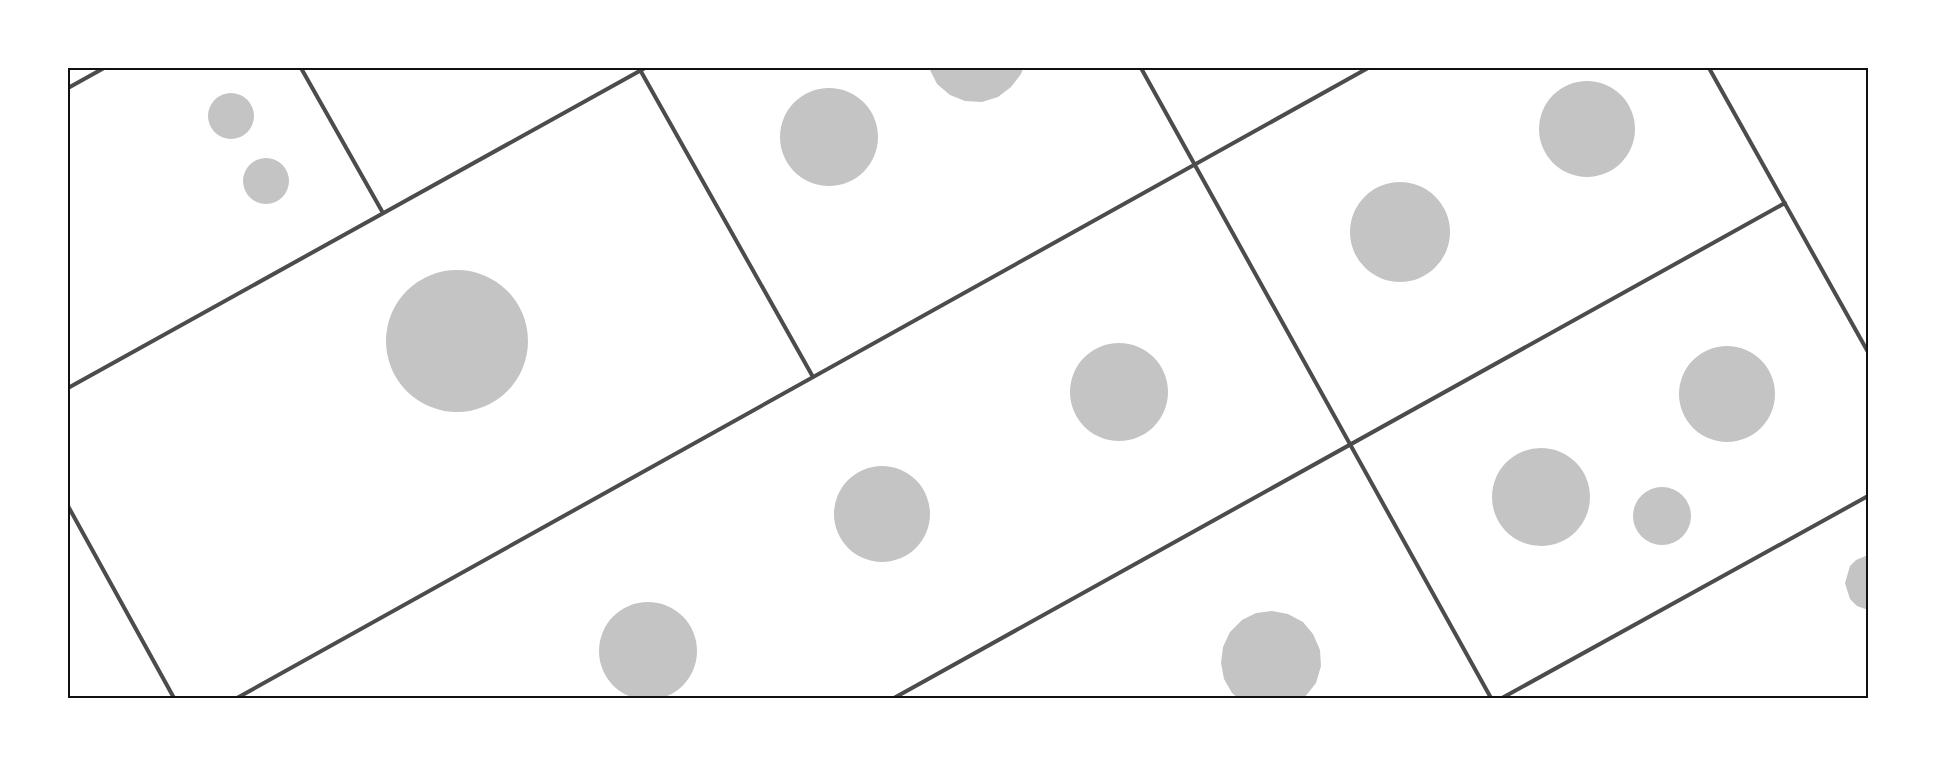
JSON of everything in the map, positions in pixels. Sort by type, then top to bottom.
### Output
[{"type":"lane","points":[[68,88],[104,68]]},
{"type":"lane","points":[[301,68],[382,213]]},
{"type":"lane","points":[[68,388],[642,68],[813,377]]},
{"type":"lane","points":[[1141,68],[1491,699]]},
{"type":"lane","points":[[237,699],[1368,68]]},
{"type":"lane","points":[[1709,68],[1869,352]]},
{"type":"lane","points":[[894,699],[1785,203]]},
{"type":"lane","points":[[1502,699],[1869,496]]},
{"type":"lane","points":[[68,506],[174,699]]},
{"type":"building","points":[[929,68],[1023,68],[1011,87],[998,97],[982,102],[965,101],[950,95],[937,84]]},
{"type":"building","points":[[1578,81],[1596,81],[1614,89],[1627,102],[1635,120],[1632,148],[1614,169],[1596,177],[1578,177],[1560,169],[1547,156],[1539,138],[1539,120],[1547,102],[1560,89]]},
{"type":"building","points":[[829,88],[848,92],[864,102],[874,118],[878,137],[874,156],[864,172],[848,182],[829,186],[810,182],[794,172],[784,156],[780,137],[784,118],[794,102],[810,92]]},
{"type":"building","points":[[231,93],[247,100],[254,116],[247,132],[231,139],[215,132],[208,116],[215,100]]},
{"type":"building","points":[[266,158],[282,165],[289,181],[282,197],[266,204],[250,197],[243,181],[250,165]]},
{"type":"building","points":[[1400,182],[1419,186],[1435,197],[1446,213],[1450,232],[1446,251],[1435,267],[1419,278],[1400,282],[1381,278],[1365,267],[1354,251],[1350,232],[1354,213],[1365,197],[1381,186]]},
{"type":"building","points":[[457,270],[484,275],[507,291],[523,314],[528,341],[523,368],[507,391],[484,407],[457,412],[430,407],[407,391],[391,368],[386,341],[391,314],[407,291],[430,275]]},
{"type":"building","points":[[1119,343],[1138,347],[1154,357],[1164,373],[1168,392],[1164,411],[1154,427],[1138,437],[1119,441],[1100,437],[1084,427],[1074,411],[1070,392],[1074,373],[1084,357],[1100,347]]},
{"type":"building","points":[[1718,346],[1736,346],[1754,354],[1767,367],[1775,385],[1772,413],[1754,434],[1736,442],[1718,442],[1700,434],[1687,421],[1679,403],[1679,385],[1687,367],[1700,354]]},
{"type":"building","points":[[1541,448],[1560,452],[1576,462],[1586,478],[1590,497],[1586,516],[1576,532],[1560,542],[1541,546],[1522,542],[1506,532],[1496,516],[1492,497],[1496,478],[1506,462],[1522,452]]},
{"type":"building","points":[[873,466],[891,466],[909,474],[922,487],[930,505],[927,533],[909,554],[891,562],[873,562],[855,554],[842,541],[834,523],[834,505],[842,487],[855,474]]},
{"type":"building","points":[[1662,487],[1673,489],[1683,495],[1689,505],[1691,516],[1689,527],[1683,537],[1673,543],[1662,545],[1651,543],[1641,537],[1635,527],[1633,516],[1635,505],[1641,495],[1651,489]]},
{"type":"building","points":[[1868,555],[1868,610],[1857,606],[1850,599],[1845,583],[1850,566],[1856,560]]},
{"type":"building","points":[[648,602],[667,606],[682,617],[693,632],[697,651],[693,670],[682,685],[667,696],[648,700],[629,696],[614,685],[603,670],[599,651],[603,632],[614,617],[629,606]]},
{"type":"building","points":[[1272,611],[1288,614],[1303,622],[1313,634],[1320,650],[1321,666],[1316,683],[1304,698],[1238,698],[1232,693],[1224,679],[1221,663],[1223,647],[1230,632],[1242,620],[1256,613]]}]
